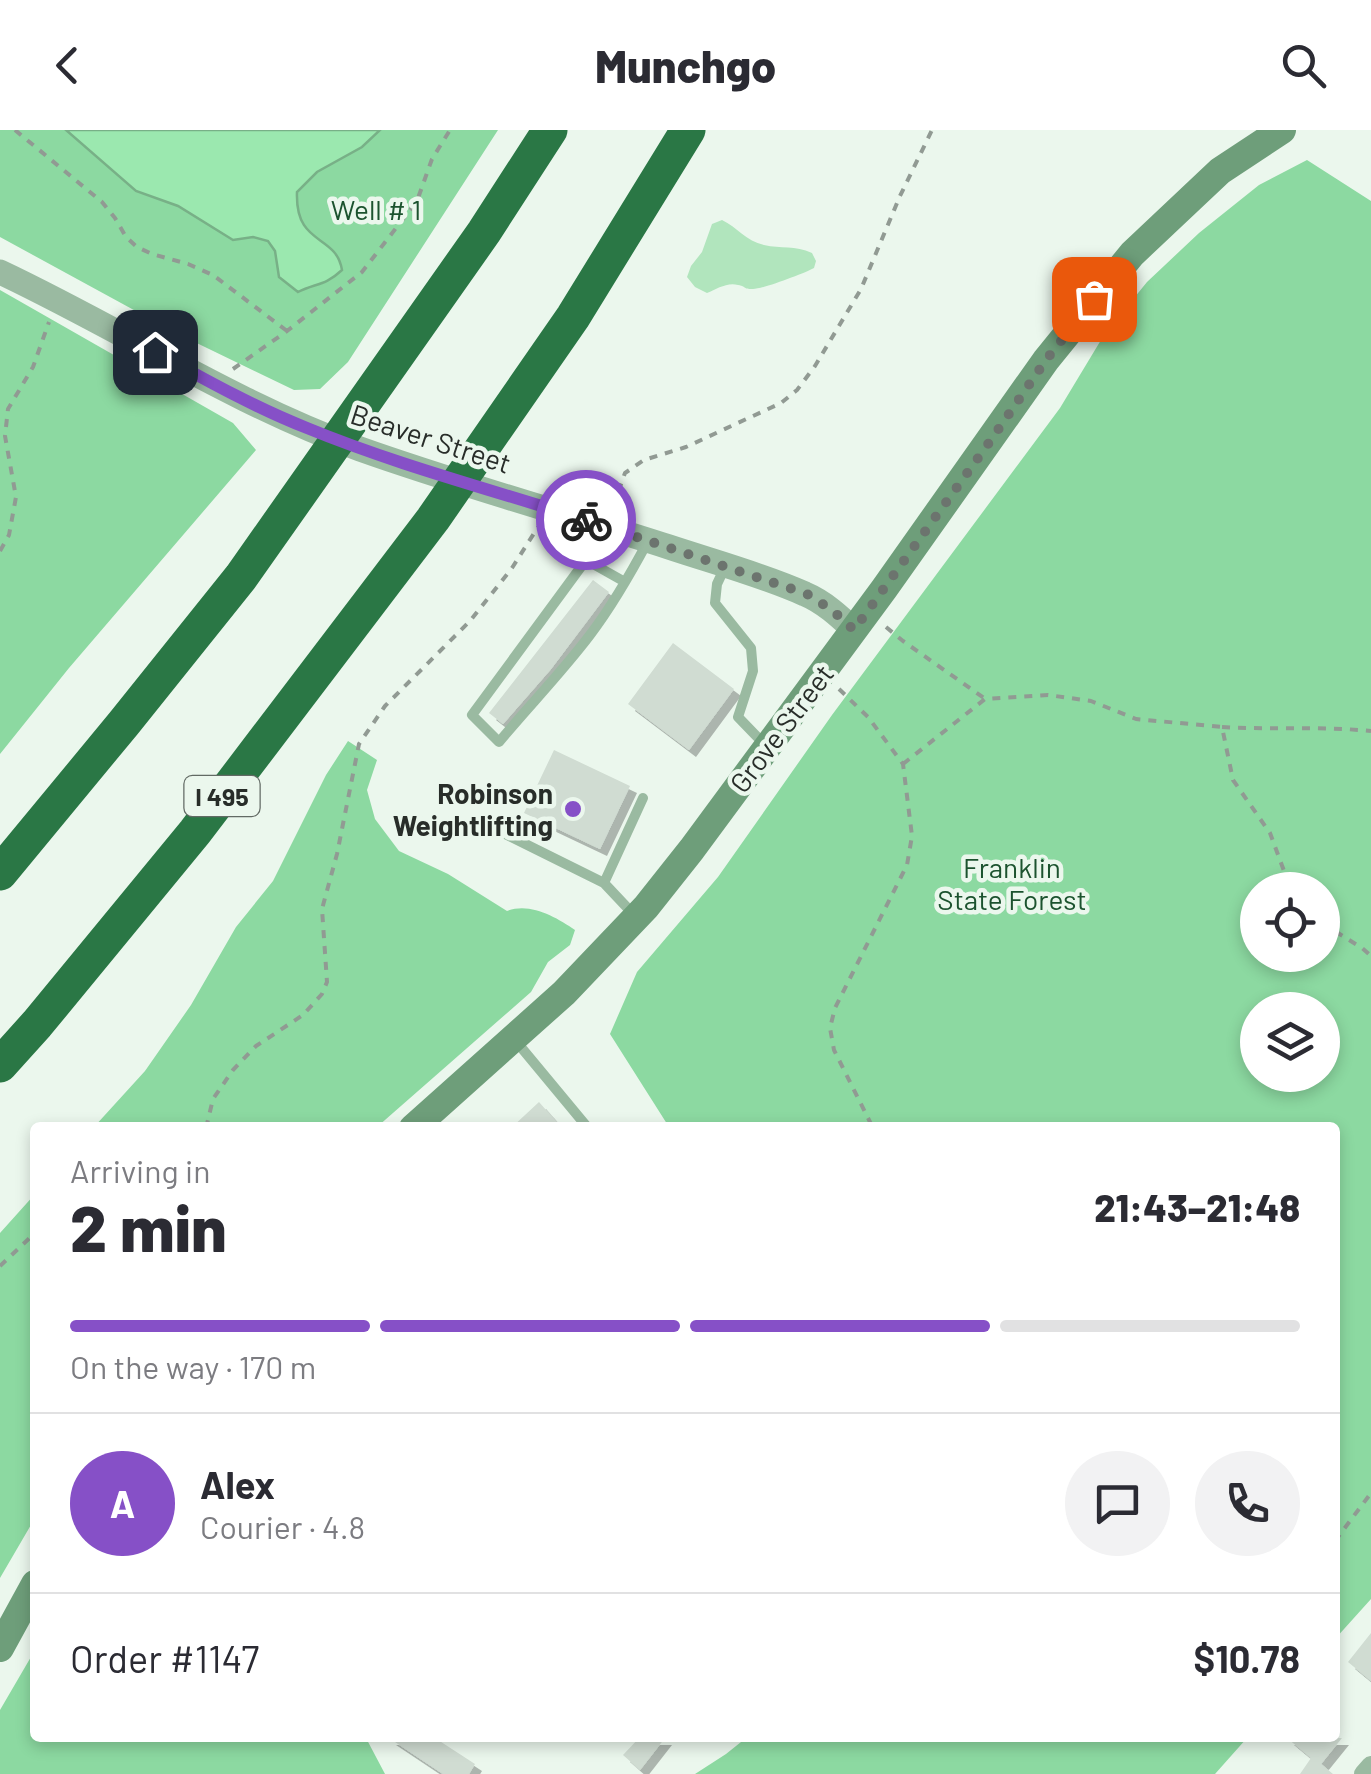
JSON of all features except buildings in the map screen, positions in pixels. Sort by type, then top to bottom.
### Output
[{"type":"highway","points":[[0,873],[241,577],[484,232],[550,130]]},
{"type":"highway","name":"I 495","points":[[0,1065],[195,832],[434,519],[573,317],[688,130]]},
{"type":"main road","name":"Grove Street","points":[[420,1122],[564,993],[637,918],[861,620],[1046,360],[1132,254],[1220,171],[1282,130]]},
{"type":"main road","points":[[0,1648],[30,1593]]},
{"type":"street","name":"Beaver Street","points":[[0,272],[304,428],[726,566],[807,594],[832,610],[861,620]]},
{"type":"street","points":[[1364,1774],[1371,1766]]},
{"type":"lane","points":[[625,582],[586,560],[472,715],[498,742],[592,633],[625,582],[649,540]]},
{"type":"lane","points":[[726,566],[717,584],[715,603],[751,648],[753,672],[738,717],[767,746]]},
{"type":"lane","points":[[604,883],[643,798]]},
{"type":"lane","points":[[489,826],[604,883],[637,918]]},
{"type":"lane","points":[[514,1039],[583,1122]]},
{"type":"path","points":[[15,130],[102,202],[137,248],[213,275],[287,332]]},
{"type":"path","points":[[221,387],[232,370],[362,272],[416,202],[432,159],[450,130]]},
{"type":"path","points":[[605,510],[613,506],[625,473],[644,460],[686,447],[781,404],[797,390],[816,366],[861,289],[932,130]]},
{"type":"path","points":[[0,551],[9,535],[16,497],[6,436],[8,409],[33,367],[47,332],[54,298]]},
{"type":"path","points":[[207,1122],[213,1099],[233,1070],[256,1046],[303,1015],[322,994],[327,982],[322,909],[360,744],[385,706],[470,621],[512,568],[548,508]]},
{"type":"path","points":[[861,620],[903,641],[985,699]]},
{"type":"path","points":[[822,673],[868,717],[903,764],[912,836],[907,865],[835,1008],[830,1028],[834,1050],[869,1122]]},
{"type":"path","points":[[903,764],[985,699],[1048,696],[1091,701],[1136,720],[1265,730],[1331,727],[1371,731]]},
{"type":"path","points":[[1222,727],[1233,780],[1270,833],[1284,872]]},
{"type":"path","points":[[1340,935],[1371,956]]},
{"type":"path","points":[[0,1266],[30,1238]]},
{"type":"path","points":[[1340,1534],[1371,1493]]},
{"type":"shaded area","points":[[66,130],[380,130],[362,147],[317,172],[297,192],[302,222],[332,250],[342,270],[325,282],[298,292],[279,277],[275,251],[268,241],[253,237],[233,240],[178,206],[136,191]]},
{"type":"shaded area","points":[[722,220],[758,243],[812,253],[814,268],[758,288],[730,284],[707,293],[695,287],[687,277],[691,266],[702,252],[712,224]]},
{"type":"green space","name":"Well # 1","points":[[0,130],[66,130],[136,191],[178,206],[233,240],[253,237],[268,241],[275,251],[280,277],[303,290],[330,247],[308,231],[298,211],[297,192],[317,172],[362,147],[380,130],[498,130],[348,362],[320,389],[294,390],[176,333],[0,237]]},
{"type":"green space","name":"Franklin State Forest","points":[[1307,160],[1371,201],[1371,1599],[1340,1633],[1340,1122],[666,1122],[610,1034],[637,972],[718,877],[832,715],[1060,408],[1104,335],[1147,282],[1259,185]]},
{"type":"green space","points":[[0,290],[233,423],[256,450],[0,754]]},
{"type":"green space","points":[[348,741],[377,760],[367,790],[375,819],[399,851],[448,874],[507,911],[525,908],[560,920],[575,930],[570,945],[548,962],[531,992],[383,1122],[99,1122],[145,1071],[191,1005],[236,927],[273,881],[326,775]]},
{"type":"green space","points":[[30,1200],[30,1527],[0,1578],[0,1233]]},
{"type":"green space","points":[[30,1659],[30,1742],[368,1742],[385,1774],[0,1774],[0,1710]]},
{"type":"green space","points":[[741,1742],[1243,1742],[1215,1774],[695,1774]]},
{"type":"way so far","points":[[586,520],[807,594],[854,630],[1046,360],[1094,299]]},
{"type":"place","name":"Robinson Weightlifting","points":[[573,809]]},
{"type":"route","points":[[155,352],[304,428],[586,520]]}]
